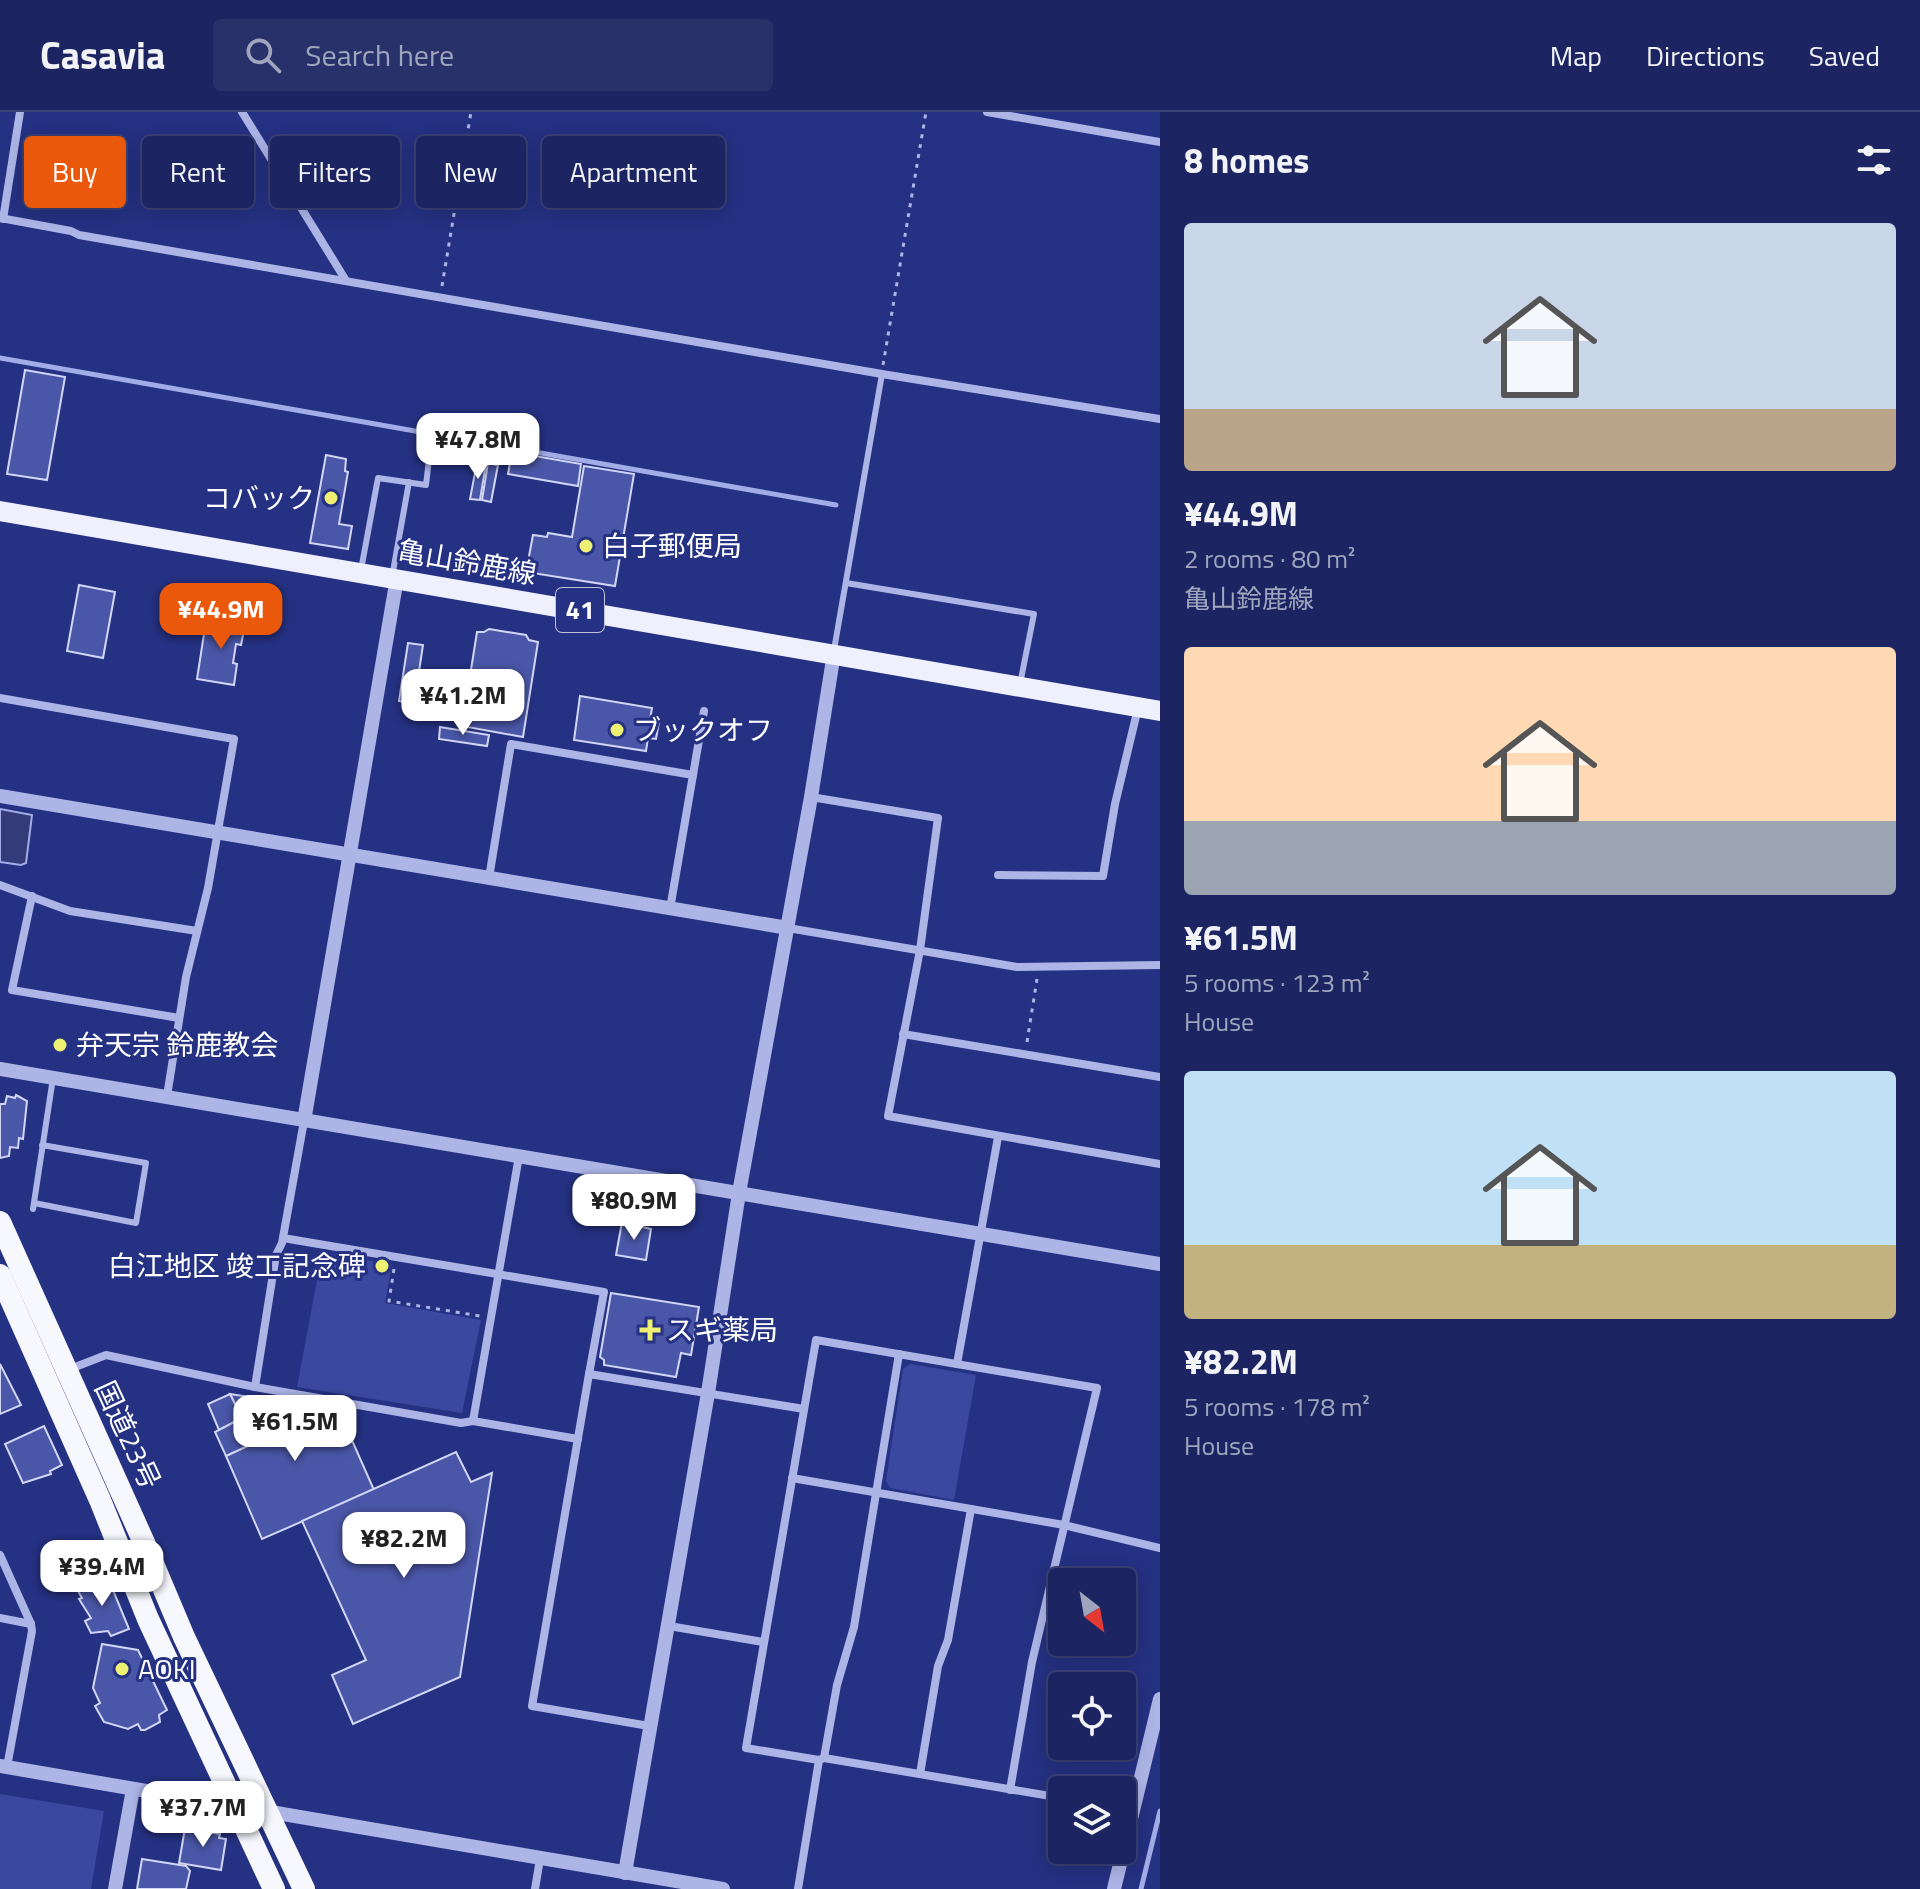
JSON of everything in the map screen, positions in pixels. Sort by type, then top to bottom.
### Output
[{"type":"highway","name":"国道23号","points":[[0,1222],[184,1637],[304,1889]]},
{"type":"highway","name":"国道23号","points":[[0,1275],[100,1500],[148,1619],[274,1889]]},
{"type":"main road","name":"亀山鈴鹿線","points":[[0,511],[1160,711]]},
{"type":"street","points":[[20,112],[2,218],[79,235],[1160,419]]},
{"type":"street","points":[[242,112],[345,279]]},
{"type":"street","points":[[987,112],[1160,142]]},
{"type":"street","points":[[255,1387],[276,1255],[283,1238],[304,1121],[394,578]]},
{"type":"street","points":[[625,1873],[669,1626],[739,1193],[834,653]]},
{"type":"street","points":[[0,698],[234,739],[218,833],[179,1018],[167,1096]]},
{"type":"street","points":[[998,875],[1103,876],[1115,804],[1138,707]]},
{"type":"street","points":[[670,909],[704,711]]},
{"type":"street","points":[[489,878],[511,744],[693,775]]},
{"type":"street","points":[[0,796],[1017,967],[1160,965]]},
{"type":"street","points":[[811,797],[938,818],[920,950],[888,1116],[1160,1164]]},
{"type":"street","points":[[0,885],[70,911],[197,931]]},
{"type":"street","points":[[32,896],[12,990],[179,1018]]},
{"type":"street","points":[[903,1034],[1160,1077]]},
{"type":"street","points":[[0,1069],[1160,1264]]},
{"type":"street","points":[[957,1364],[998,1137]]},
{"type":"street","points":[[473,1421],[519,1156]]},
{"type":"street","points":[[283,1238],[604,1292],[532,1706],[649,1726]]},
{"type":"street","points":[[1010,1790],[1032,1662],[1097,1388],[816,1340],[746,1748],[920,1774],[1010,1790],[1048,1796]]},
{"type":"street","points":[[798,1889],[837,1685],[854,1627],[899,1354]]},
{"type":"street","points":[[66,1371],[106,1355],[255,1387],[461,1423],[473,1421],[578,1439]]},
{"type":"street","points":[[589,1374],[804,1409]]},
{"type":"street","points":[[792,1478],[1064,1525],[1160,1548]]},
{"type":"street","points":[[920,1774],[938,1666],[948,1640],[971,1509]]},
{"type":"street","points":[[0,1555],[31,1624],[4,1766],[723,1889]]},
{"type":"street","points":[[0,1618],[31,1624]]},
{"type":"street","points":[[669,1626],[763,1642]]},
{"type":"street","points":[[1136,1782],[1160,1699]]},
{"type":"street","points":[[115,1889],[133,1789]]},
{"type":"street","points":[[535,1889],[540,1859]]},
{"type":"street","points":[[1114,1889],[1118,1864]]},
{"type":"lane","points":[[834,653],[882,374]]},
{"type":"lane","points":[[430,445],[431,442],[499,452],[496,463]]},
{"type":"lane","points":[[430,445],[486,454],[484,459]]},
{"type":"lane","points":[[361,572],[378,478],[426,485],[430,445]]},
{"type":"lane","points":[[394,578],[409,482]]},
{"type":"lane","points":[[846,583],[1034,614],[1020,687]]},
{"type":"lane","points":[[42,1145],[146,1163],[136,1223],[34,1206],[42,1145],[53,1077]]},
{"type":"path","points":[[441,296],[471,112]]},
{"type":"path","points":[[882,374],[926,112]]},
{"type":"path","points":[[1025,1054],[1039,967]]},
{"type":"path","points":[[396,1257],[389,1301],[492,1318]]},
{"type":"shaded area","points":[[0,809],[32,815],[26,863],[0,862]]},
{"type":"shaded area","points":[[322,1253],[392,1264],[385,1303],[481,1320],[462,1413],[297,1387]]},
{"type":"shaded area","points":[[910,1364],[976,1375],[954,1500],[890,1488],[886,1481],[903,1369]]},
{"type":"shaded area","points":[[0,1794],[104,1811],[91,1889],[0,1889]]},
{"type":"building","points":[[25,370],[65,377],[47,480],[7,474]]},
{"type":"building","points":[[512,452],[581,464],[578,486],[508,474]]},
{"type":"building","name":"コバック","points":[[326,455],[346,459],[345,471],[348,472],[339,524],[352,526],[348,549],[310,543]]},
{"type":"building","points":[[477,462],[486,463],[480,500],[470,499]]},
{"type":"building","points":[[488,463],[498,465],[491,502],[482,500]]},
{"type":"building","name":"白子郵便局","points":[[584,466],[634,474],[615,586],[526,572],[533,535],[547,537],[548,533],[572,537]]},
{"type":"building","points":[[79,585],[115,592],[103,658],[67,651]]},
{"type":"building","points":[[229,617],[246,620],[241,645],[236,644],[234,685],[197,679],[206,621],[228,624]]},
{"type":"building","points":[[489,629],[526,635],[529,640],[538,642],[523,737],[462,726],[477,632]]},
{"type":"building","points":[[408,643],[423,645],[414,704],[399,701]]},
{"type":"building","name":"ブックオフ","points":[[580,696],[652,708],[650,720],[659,722],[656,739],[648,738],[646,751],[574,740]]},
{"type":"building","points":[[440,727],[489,735],[487,746],[439,739]]},
{"type":"building","points":[[16,1095],[27,1101],[23,1139],[19,1138],[18,1148],[10,1147],[9,1156],[0,1158],[0,1104],[5,1104],[7,1096],[15,1098]]},
{"type":"building","points":[[622,1222],[651,1229],[646,1260],[616,1255]]},
{"type":"building","name":"スギ薬局","points":[[611,1293],[699,1307],[691,1355],[681,1353],[676,1377],[604,1365],[600,1357]]},
{"type":"building","points":[[0,1364],[21,1405],[0,1414]]},
{"type":"building","points":[[230,1394],[328,1409],[331,1417],[340,1413],[374,1490],[262,1539],[226,1456],[254,1443]]},
{"type":"building","points":[[230,1394],[242,1418],[219,1430],[208,1404]]},
{"type":"building","points":[[242,1418],[254,1443],[226,1456],[215,1432]]},
{"type":"building","points":[[44,1426],[62,1465],[50,1471],[51,1474],[23,1483],[5,1444]]},
{"type":"building","points":[[456,1452],[471,1482],[492,1473],[460,1677],[353,1724],[332,1675],[366,1660],[302,1521]]},
{"type":"building","points":[[108,1578],[129,1629],[111,1636],[108,1631],[91,1633],[85,1621],[91,1618],[79,1599],[82,1598],[78,1591],[82,1589],[80,1584],[89,1580],[92,1586]]},
{"type":"building","name":"AOKI","points":[[102,1644],[138,1650],[167,1710],[159,1715],[160,1722],[141,1730],[138,1724],[128,1729],[104,1722],[95,1706],[100,1703],[93,1688]]},
{"type":"building","points":[[185,1828],[220,1834],[219,1838],[226,1839],[221,1870],[179,1863]]},
{"type":"building","points":[[142,1859],[186,1866],[190,1871],[186,1889],[137,1889]]},
{"type":"waterway","points":[[0,358],[836,505]]},
{"type":"waterway","points":[[1141,1889],[1160,1811]]},
{"type":"place","name":"コバック","points":[[331,498]]},
{"type":"place","name":"白子郵便局","points":[[586,546]]},
{"type":"place","name":"ブックオフ","points":[[617,730]]},
{"type":"place","name":"弁天宗 鈴鹿教会","points":[[60,1045]]},
{"type":"place","name":"白江地区 竣工記念碑","points":[[382,1266]]},
{"type":"place","name":"スギ薬局","points":[[650,1330]]},
{"type":"place","name":"AOKI","points":[[122,1669]]}]
